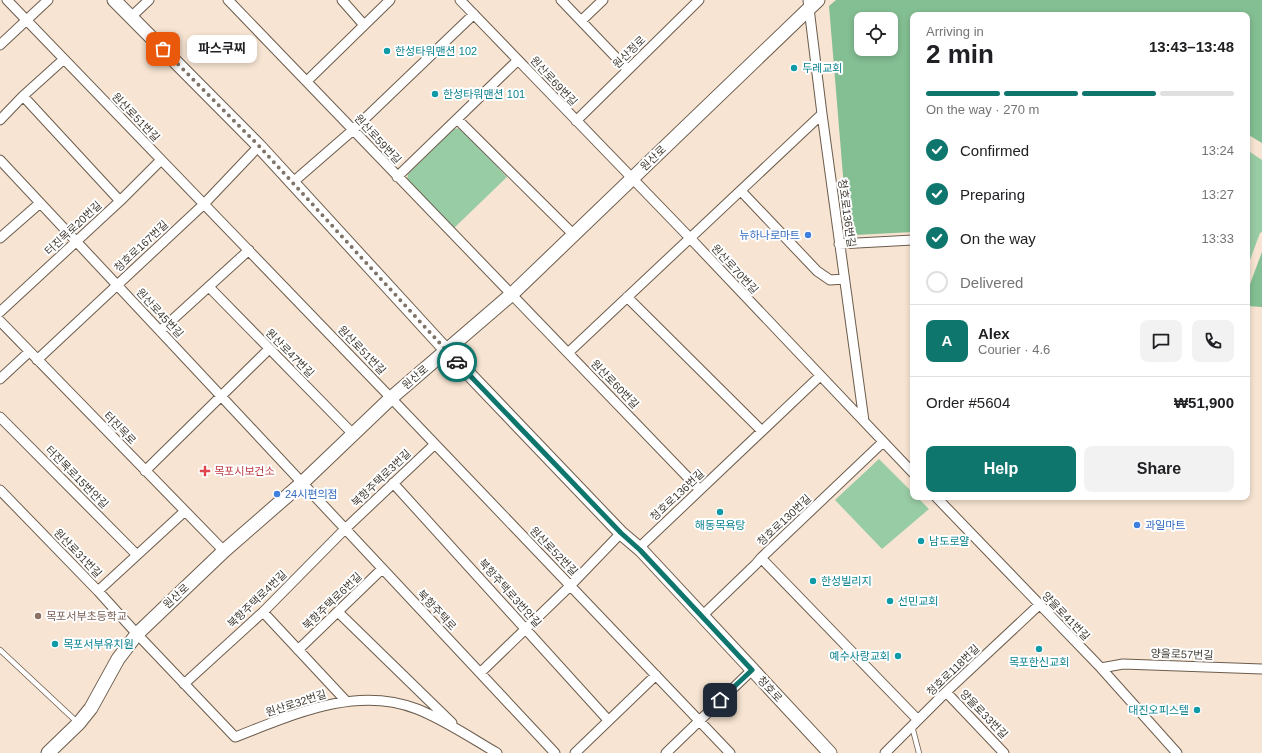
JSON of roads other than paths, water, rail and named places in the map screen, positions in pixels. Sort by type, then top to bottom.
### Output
[{"type":"street","name":"원산로51번길","points":[[7,0],[391,398]]},
{"type":"street","points":[[0,45],[48,0]]},
{"type":"street","name":"청호로","points":[[114,0],[259,146],[446,350],[621,533],[640,550],[830,753]]},
{"type":"street","points":[[132,17],[149,0]]},
{"type":"street","name":"원산로59번길","points":[[228,0],[308,81],[397,177],[512,294]]},
{"type":"street","points":[[342,0],[364,26]]},
{"type":"street","points":[[308,81],[390,0]]},
{"type":"street","name":"원산로69번길","points":[[460,0],[632,178]]},
{"type":"street","points":[[561,0],[628,70]]},
{"type":"street","points":[[581,21],[604,0]]},
{"type":"street","name":"원산정로","points":[[576,121],[700,0]]},
{"type":"street","name":"청호로136번길","points":[[812,3],[822,114],[864,421]]},
{"type":"street","name":"원산로","points":[[48,753],[79,723],[91,708],[118,659],[137,634],[224,551],[302,483],[391,398],[512,294],[812,3]]},
{"type":"street","points":[[292,183],[353,130],[474,14]]},
{"type":"street","points":[[0,120],[23,96],[64,59]]},
{"type":"street","points":[[397,177],[518,60]]},
{"type":"street","points":[[23,96],[120,201]]},
{"type":"street","points":[[569,352],[822,114]]},
{"type":"street","points":[[457,119],[573,234]]},
{"type":"street","name":"청호로167번길","points":[[37,360],[204,204],[259,146]]},
{"type":"street","name":"원산로45번길","points":[[0,160],[302,483]]},
{"type":"street","name":"터진목로20번길","points":[[0,312],[120,201],[161,160]]},
{"type":"street","name":"원산로70번길","points":[[632,178],[820,376]]},
{"type":"street","points":[[741,190],[817,271],[830,280],[844,279]]},
{"type":"street","points":[[0,238],[40,203]]},
{"type":"street","points":[[839,244],[910,240]]},
{"type":"street","points":[[160,331],[249,250]]},
{"type":"street","name":"원산로47번길","points":[[208,288],[354,434]]},
{"type":"street","name":"원산로60번길","points":[[512,294],[700,490]]},
{"type":"street","points":[[628,297],[762,431]]},
{"type":"street","name":"터진목로","points":[[0,321],[224,551]]},
{"type":"street","points":[[145,471],[270,349]]},
{"type":"street","points":[[0,379],[29,352]]},
{"type":"street","points":[[820,376],[910,470]]},
{"type":"street","name":"청호로136번길","points":[[640,550],[643,544],[820,376]]},
{"type":"street","name":"원산로52번길","points":[[391,398],[730,753]]},
{"type":"street","name":"터진목로15번안길","points":[[0,417],[137,555]]},
{"type":"street","name":"청호로130번길","points":[[702,616],[883,442]]},
{"type":"street","name":"북항주택로3번길","points":[[345,529],[435,444]]},
{"type":"street","name":"북항주택로","points":[[302,483],[555,753]]},
{"type":"street","name":"북항주택로3번안길","points":[[393,483],[608,720]]},
{"type":"street","name":"원산로31번길","points":[[0,490],[98,591],[137,634]]},
{"type":"street","name":"양을로41번길","points":[[939,500],[1101,668],[1177,753]]},
{"type":"street","points":[[98,591],[185,511]]},
{"type":"street","name":"북항주택로4번길","points":[[184,684],[263,612],[345,529]]},
{"type":"street","points":[[480,673],[570,586],[621,533]]},
{"type":"street","points":[[762,558],[915,723]]},
{"type":"street","name":"북항주택로6번길","points":[[298,650],[382,569]]},
{"type":"street","name":"청호로118번길","points":[[885,753],[946,692],[1039,605]]},
{"type":"street","points":[[263,612],[346,701]]},
{"type":"street","points":[[338,612],[459,730]]},
{"type":"street","name":"원산로32번길","points":[[137,634],[235,737],[307,711],[346,701],[370,700],[386,701],[417,709],[459,730],[497,753]]},
{"type":"street","name":"양을로57번길","points":[[1101,668],[1123,664],[1262,669]]},
{"type":"street","points":[[666,753],[752,670]]},
{"type":"street","points":[[575,753],[656,675]]},
{"type":"street","name":"양을로33번길","points":[[946,692],[1004,753]]},
{"type":"lane","points":[[0,650],[79,723]]},
{"type":"lane","points":[[915,723],[919,753]]},
{"type":"place","name":"파스쿠찌","points":[[163,49]]},
{"type":"place","name":"한성타워맨션 102","points":[[387,51]]},
{"type":"place","name":"두레교회","points":[[794,68]]},
{"type":"place","name":"한성타워맨션 101","points":[[435,94]]},
{"type":"place","name":"뉴하나로마트","points":[[808,235]]},
{"type":"place","name":"목포시보건소","points":[[205,471]]},
{"type":"place","name":"24시편의점","points":[[277,494]]},
{"type":"place","name":"해동목욕탕","points":[[720,512]]},
{"type":"place","name":"과일마트","points":[[1137,525]]},
{"type":"place","name":"남도로얄","points":[[921,541]]},
{"type":"place","name":"한성빌리지","points":[[813,581]]},
{"type":"place","name":"선민교회","points":[[890,601]]},
{"type":"place","name":"목포서부초등학교","points":[[38,616]]},
{"type":"place","name":"목포서부유치원","points":[[55,644]]},
{"type":"place","name":"목포한신교회","points":[[1039,649]]},
{"type":"place","name":"예수사랑교회","points":[[898,656]]},
{"type":"place","name":"대진오피스텔","points":[[1197,710]]}]
